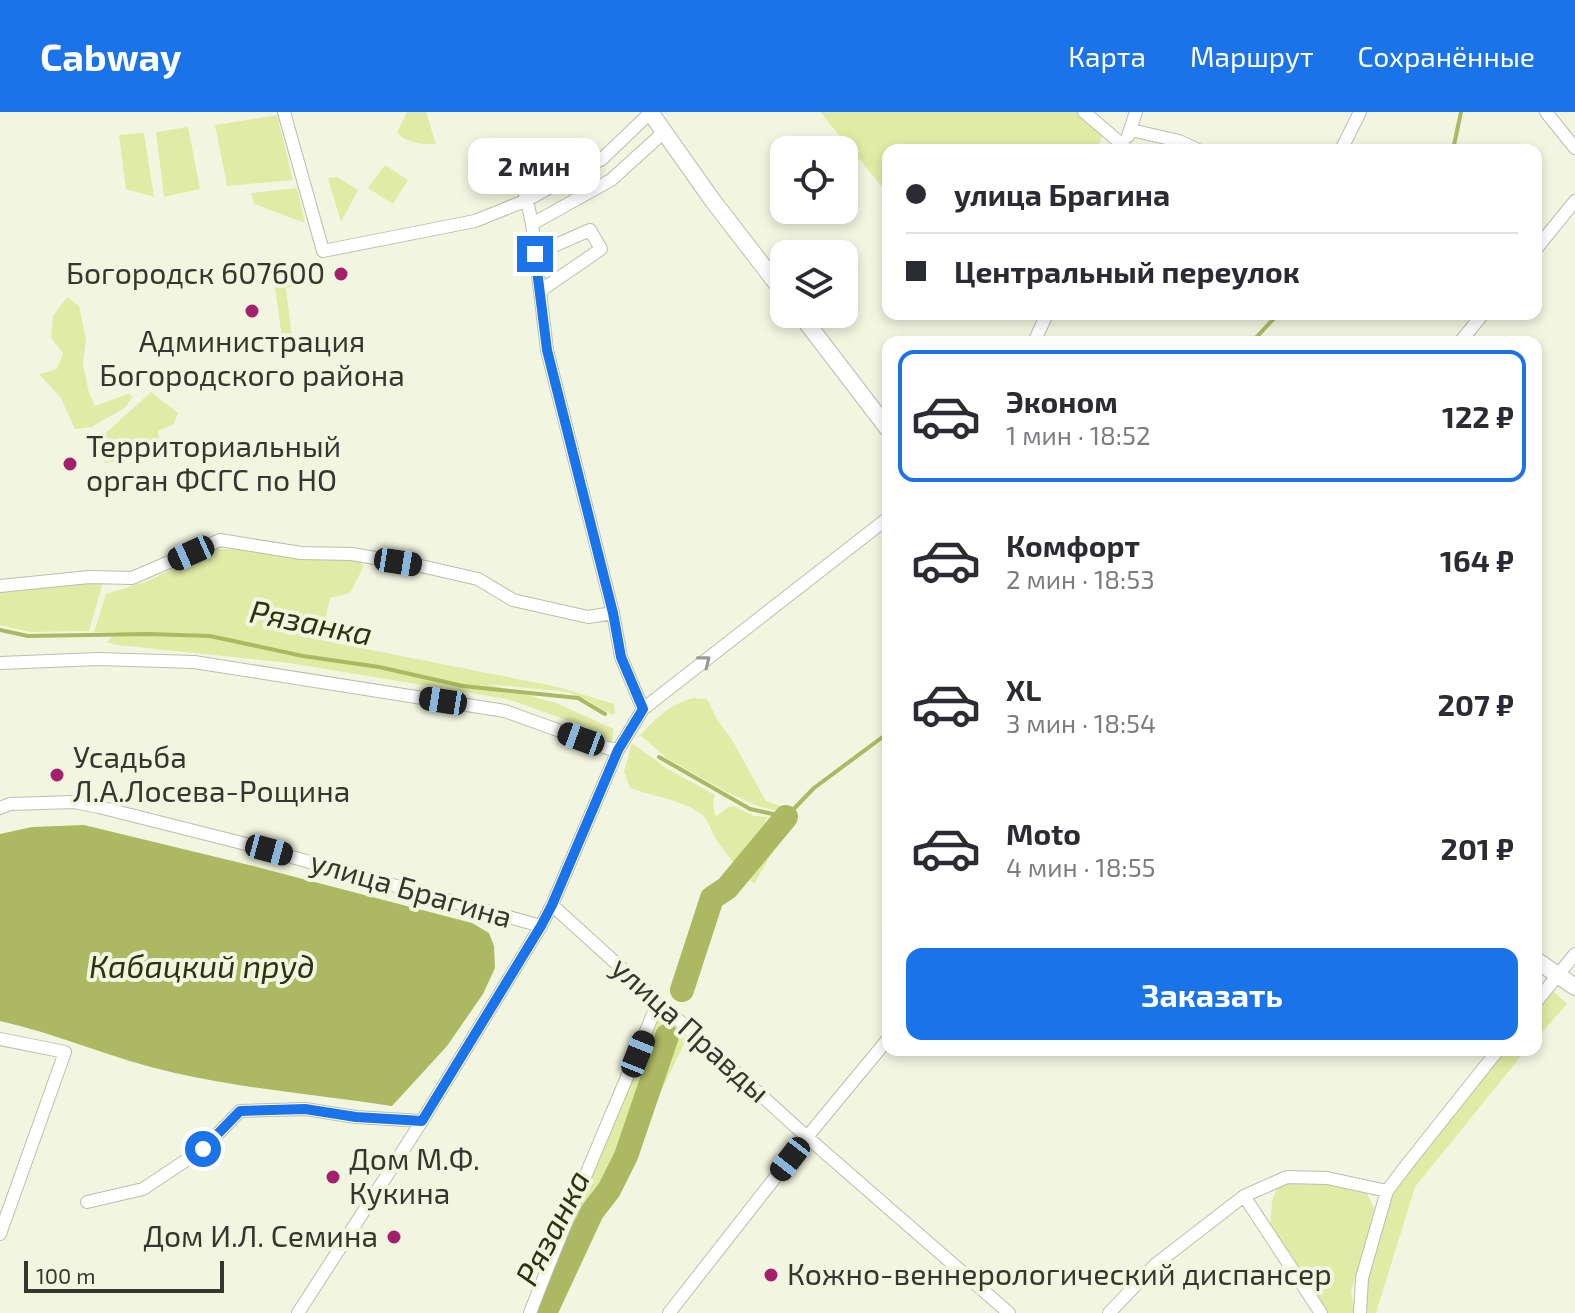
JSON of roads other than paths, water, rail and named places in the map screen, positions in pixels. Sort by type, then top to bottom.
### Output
[{"type":"street","points":[[284,112],[323,251],[475,221],[527,200],[602,159],[650,112],[770,275]]},
{"type":"street","points":[[1084,112],[1119,144]]},
{"type":"street","points":[[1125,144],[1136,112]]},
{"type":"street","points":[[1344,144],[1360,112]]},
{"type":"street","points":[[1546,112],[1575,148]]},
{"type":"street","points":[[1131,130],[1185,144]]},
{"type":"street","points":[[532,224],[611,180],[664,132]]},
{"type":"street","points":[[514,162],[532,224],[547,350],[613,613],[621,657],[643,709]]},
{"type":"street","points":[[1542,242],[1575,201]]},
{"type":"street","points":[[535,254],[590,230],[601,249],[540,291]]},
{"type":"street","points":[[1465,336],[1478,320]]},
{"type":"street","points":[[811,328],[882,421]]},
{"type":"street","points":[[298,1313],[422,1121],[541,926],[618,750],[643,709],[882,523]]},
{"type":"street","points":[[0,586],[87,577],[132,578],[220,540],[301,553],[352,554],[421,566],[478,579],[513,600],[588,617],[613,613]]},
{"type":"street","points":[[0,663],[98,659],[194,662],[505,711],[618,750]]},
{"type":"street","name":"улица Брагина","points":[[0,808],[10,804],[74,802],[99,807],[541,926]]},
{"type":"street","name":"улица Правды","points":[[552,905],[807,1137],[1009,1313]]},
{"type":"street","points":[[1542,995],[1575,954]]},
{"type":"street","points":[[1542,964],[1575,987]]},
{"type":"street","points":[[530,1313],[658,1002]]},
{"type":"street","points":[[0,1039],[65,1052],[0,1234]]},
{"type":"street","points":[[669,1313],[882,1046]]},
{"type":"street","points":[[1360,1313],[1362,1278],[1387,1191],[1493,1056]]},
{"type":"street","points":[[87,1202],[143,1189],[203,1149],[240,1111],[305,1109],[356,1117],[422,1121]]},
{"type":"street","points":[[1109,1313],[1156,1264],[1244,1196],[1287,1177],[1327,1178],[1387,1191]]},
{"type":"street","points":[[1244,1196],[1321,1313]]},
{"type":"water","name":"Кабацкий пруд","points":[[84,825],[472,923],[489,933],[494,946],[495,968],[483,994],[447,1046],[392,1106],[202,1079],[0,1021],[0,834],[32,827]]},
{"type":"waterway","name":"Рязанка","points":[[1454,144],[1461,112]]},
{"type":"waterway","name":"Рязанка","points":[[1258,336],[1272,320]]},
{"type":"waterway","name":"Рязанка","points":[[0,630],[28,636],[210,636],[463,686],[578,698],[605,714]]},
{"type":"waterway","name":"Рязанка","points":[[659,757],[750,809],[786,817],[814,788],[882,737]]},
{"type":"waterway","name":"Рязанка","points":[[682,990],[712,898],[727,888],[786,817]]},
{"type":"waterway","name":"Рязанка","points":[[545,1313],[592,1212],[609,1190],[626,1156],[667,1036]]},
{"type":"place","name":"Богородск 607600","points":[[341,274]]},
{"type":"place","name":"Администрация Богородского района","points":[[252,311]]},
{"type":"place","name":"Территориальный орган ФСГС по НО","points":[[70,464]]},
{"type":"place","name":"Усадьба Л.А.Лосева-Рощина","points":[[57,775]]},
{"type":"place","name":"Дом М.Ф. Кукина","points":[[333,1177]]},
{"type":"place","name":"Дом И.Л. Семина","points":[[394,1237]]},
{"type":"place","name":"Кожно-веннерологический диспансер","points":[[771,1275]]}]
